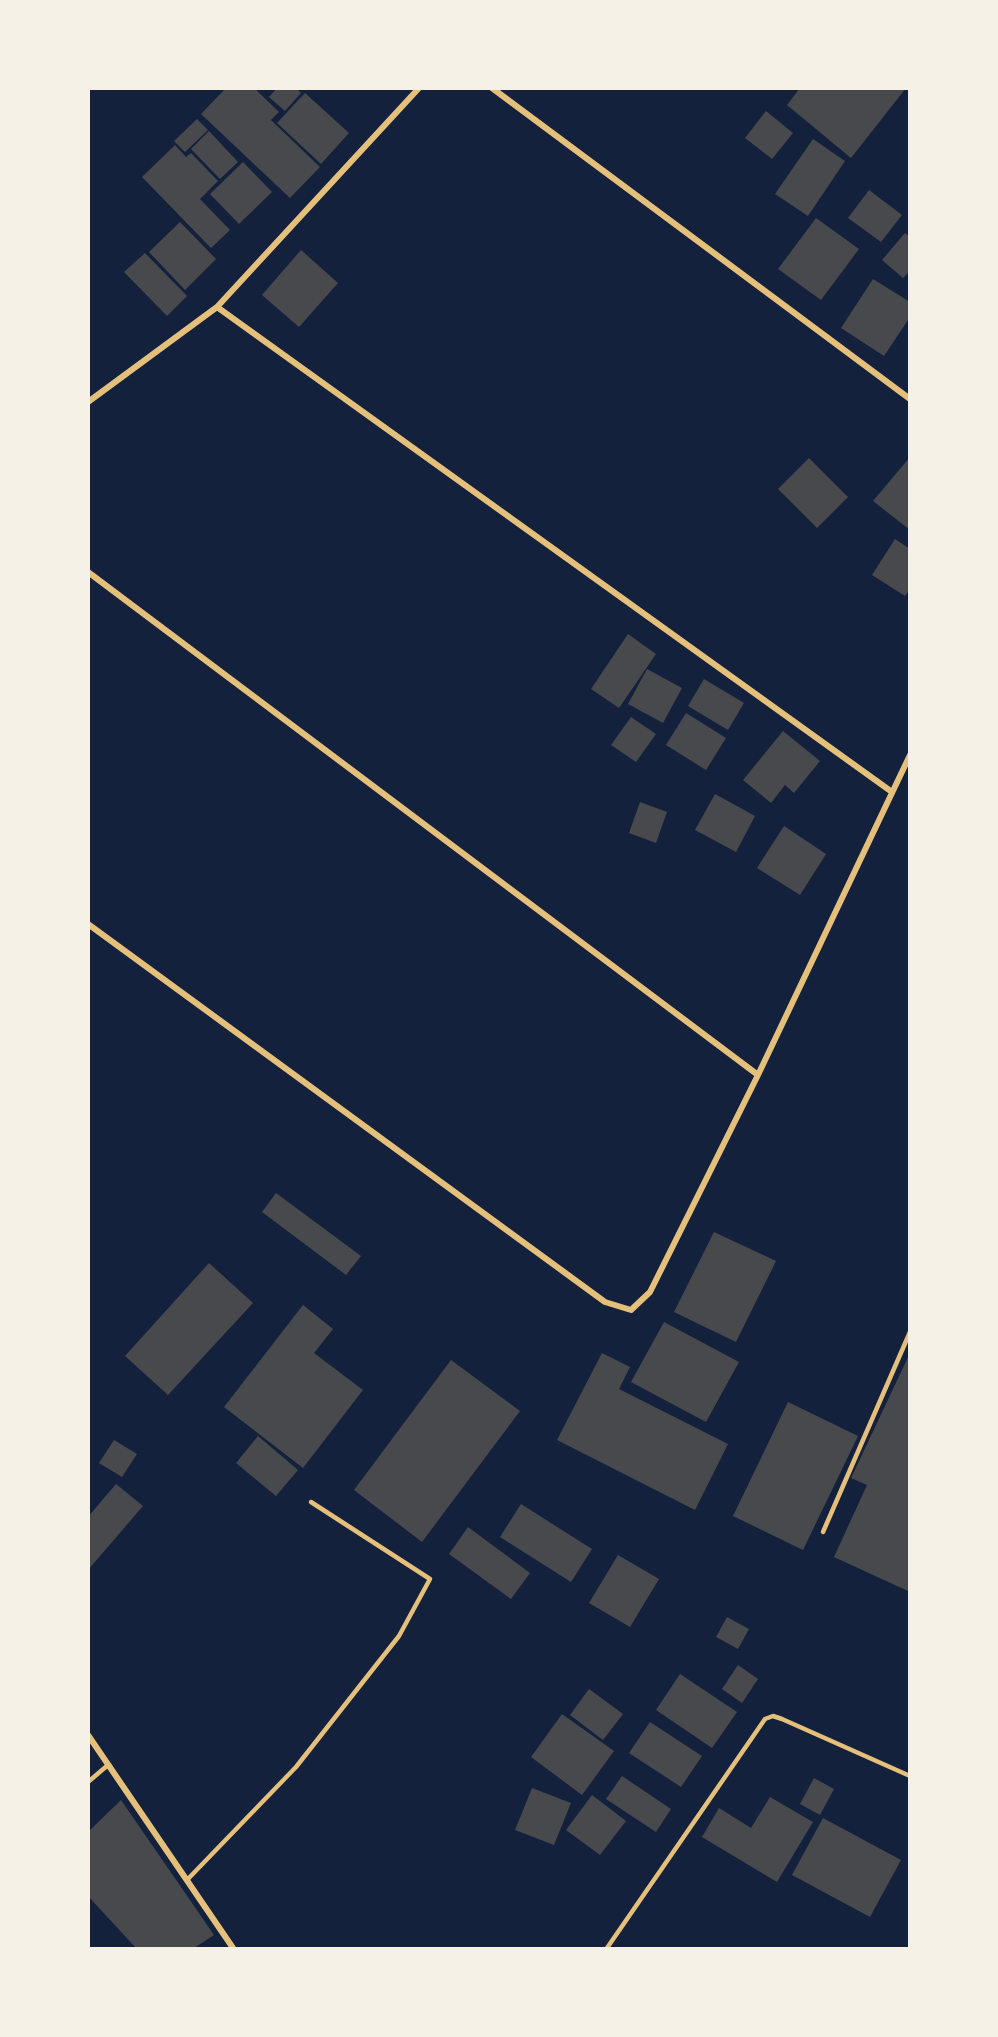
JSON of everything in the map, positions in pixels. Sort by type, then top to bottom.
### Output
[{"type":"street","points":[[88,402],[217,307],[419,88]]},
{"type":"street","points":[[492,88],[909,399]]},
{"type":"street","points":[[217,307],[892,792]]},
{"type":"street","points":[[88,572],[758,1075]]},
{"type":"street","points":[[88,924],[604,1302],[631,1310],[650,1292],[758,1075],[909,755]]},
{"type":"street","points":[[88,1736],[233,1948]]},
{"type":"lane","points":[[823,1532],[909,1332]]},
{"type":"lane","points":[[187,1880],[296,1767],[399,1636],[430,1578],[310,1502]]},
{"type":"lane","points":[[606,1948],[765,1719],[773,1716],[782,1719],[909,1776]]},
{"type":"lane","points":[[88,1782],[108,1765]]},
{"type":"building","points":[[226,88],[254,88],[279,112],[271,120],[320,167],[290,198],[201,114]]},
{"type":"building","points":[[277,88],[296,88],[301,93],[285,111],[269,97]]},
{"type":"building","points":[[800,88],[906,88],[851,158],[787,105]]},
{"type":"building","points":[[305,93],[349,133],[321,164],[277,123]]},
{"type":"building","points":[[766,111],[793,133],[772,159],[745,138]]},
{"type":"building","points":[[197,119],[208,130],[185,152],[174,141]]},
{"type":"building","points":[[209,131],[238,162],[220,179],[191,149]]},
{"type":"building","points":[[813,139],[845,161],[808,216],[775,194]]},
{"type":"building","points":[[175,145],[186,157],[191,153],[218,181],[200,199],[230,230],[211,248],[142,177]]},
{"type":"building","points":[[243,162],[272,192],[239,224],[210,194]]},
{"type":"building","points":[[869,190],[902,215],[881,242],[848,218]]},
{"type":"building","points":[[816,218],[859,249],[821,300],[778,269]]},
{"type":"building","points":[[180,222],[216,259],[185,290],[149,252]]},
{"type":"building","points":[[905,233],[910,237],[910,271],[903,278],[882,260]]},
{"type":"building","points":[[301,250],[338,283],[299,327],[262,295]]},
{"type":"building","points":[[145,253],[187,296],[167,316],[124,272]]},
{"type":"building","points":[[873,279],[910,302],[910,317],[884,356],[841,328]]},
{"type":"building","points":[[910,457],[910,530],[873,501]]},
{"type":"building","points":[[809,458],[848,497],[817,528],[778,489]]},
{"type":"building","points":[[895,539],[910,549],[910,589],[905,596],[872,575]]},
{"type":"building","points":[[628,634],[656,654],[619,708],[591,689]]},
{"type":"building","points":[[647,669],[682,688],[663,723],[628,704]]},
{"type":"building","points":[[704,679],[744,703],[728,730],[688,706]]},
{"type":"building","points":[[686,713],[726,738],[706,770],[666,745]]},
{"type":"building","points":[[631,717],[656,734],[636,762],[611,745]]},
{"type":"building","points":[[783,731],[820,761],[794,793],[785,785],[771,803],[743,780]]},
{"type":"building","points":[[715,794],[755,816],[736,852],[695,830]]},
{"type":"building","points":[[640,802],[667,812],[656,843],[629,833]]},
{"type":"building","points":[[784,826],[826,854],[800,895],[757,868]]},
{"type":"building","points":[[276,1193],[361,1256],[346,1275],[262,1212]]},
{"type":"building","points":[[714,1232],[776,1261],[736,1342],[674,1312]]},
{"type":"building","points":[[209,1263],[253,1303],[168,1395],[125,1356]]},
{"type":"building","points":[[303,1305],[333,1329],[314,1353],[363,1390],[303,1468],[224,1407]]},
{"type":"building","points":[[664,1322],[739,1362],[706,1422],[631,1382]]},
{"type":"building","points":[[602,1353],[630,1367],[619,1389],[728,1444],[695,1510],[557,1440]]},
{"type":"building","points":[[910,1353],[910,1592],[834,1557],[867,1485],[851,1478]]},
{"type":"building","points":[[451,1360],[520,1411],[422,1542],[354,1490]]},
{"type":"building","points":[[788,1402],[858,1436],[803,1550],[733,1516]]},
{"type":"building","points":[[258,1436],[298,1470],[276,1496],[236,1463]]},
{"type":"building","points":[[114,1440],[137,1454],[122,1477],[99,1463]]},
{"type":"building","points":[[116,1484],[143,1506],[88,1570],[88,1517]]},
{"type":"building","points":[[521,1504],[592,1549],[571,1582],[500,1537]]},
{"type":"building","points":[[468,1527],[530,1573],[511,1599],[449,1554]]},
{"type":"building","points":[[618,1555],[659,1579],[630,1627],[589,1603]]},
{"type":"building","points":[[727,1617],[749,1629],[738,1649],[716,1637]]},
{"type":"building","points":[[738,1665],[758,1679],[742,1703],[722,1689]]},
{"type":"building","points":[[680,1674],[737,1712],[712,1748],[656,1710]]},
{"type":"building","points":[[589,1689],[623,1714],[603,1740],[570,1715]]},
{"type":"building","points":[[562,1714],[614,1751],[582,1795],[531,1757]]},
{"type":"building","points":[[650,1722],[702,1756],[681,1787],[629,1753]]},
{"type":"building","points":[[622,1776],[671,1809],[656,1832],[606,1799]]},
{"type":"building","points":[[814,1778],[834,1789],[820,1815],[800,1804]]},
{"type":"building","points":[[532,1788],[571,1803],[554,1845],[515,1830]]},
{"type":"building","points":[[592,1795],[626,1821],[600,1855],[566,1830]]},
{"type":"building","points":[[770,1797],[813,1822],[777,1882],[702,1837],[719,1808],[751,1828]]},
{"type":"building","points":[[121,1800],[214,1935],[194,1948],[136,1948],[88,1896],[88,1832]]},
{"type":"building","points":[[823,1818],[901,1860],[870,1917],[792,1875]]}]
